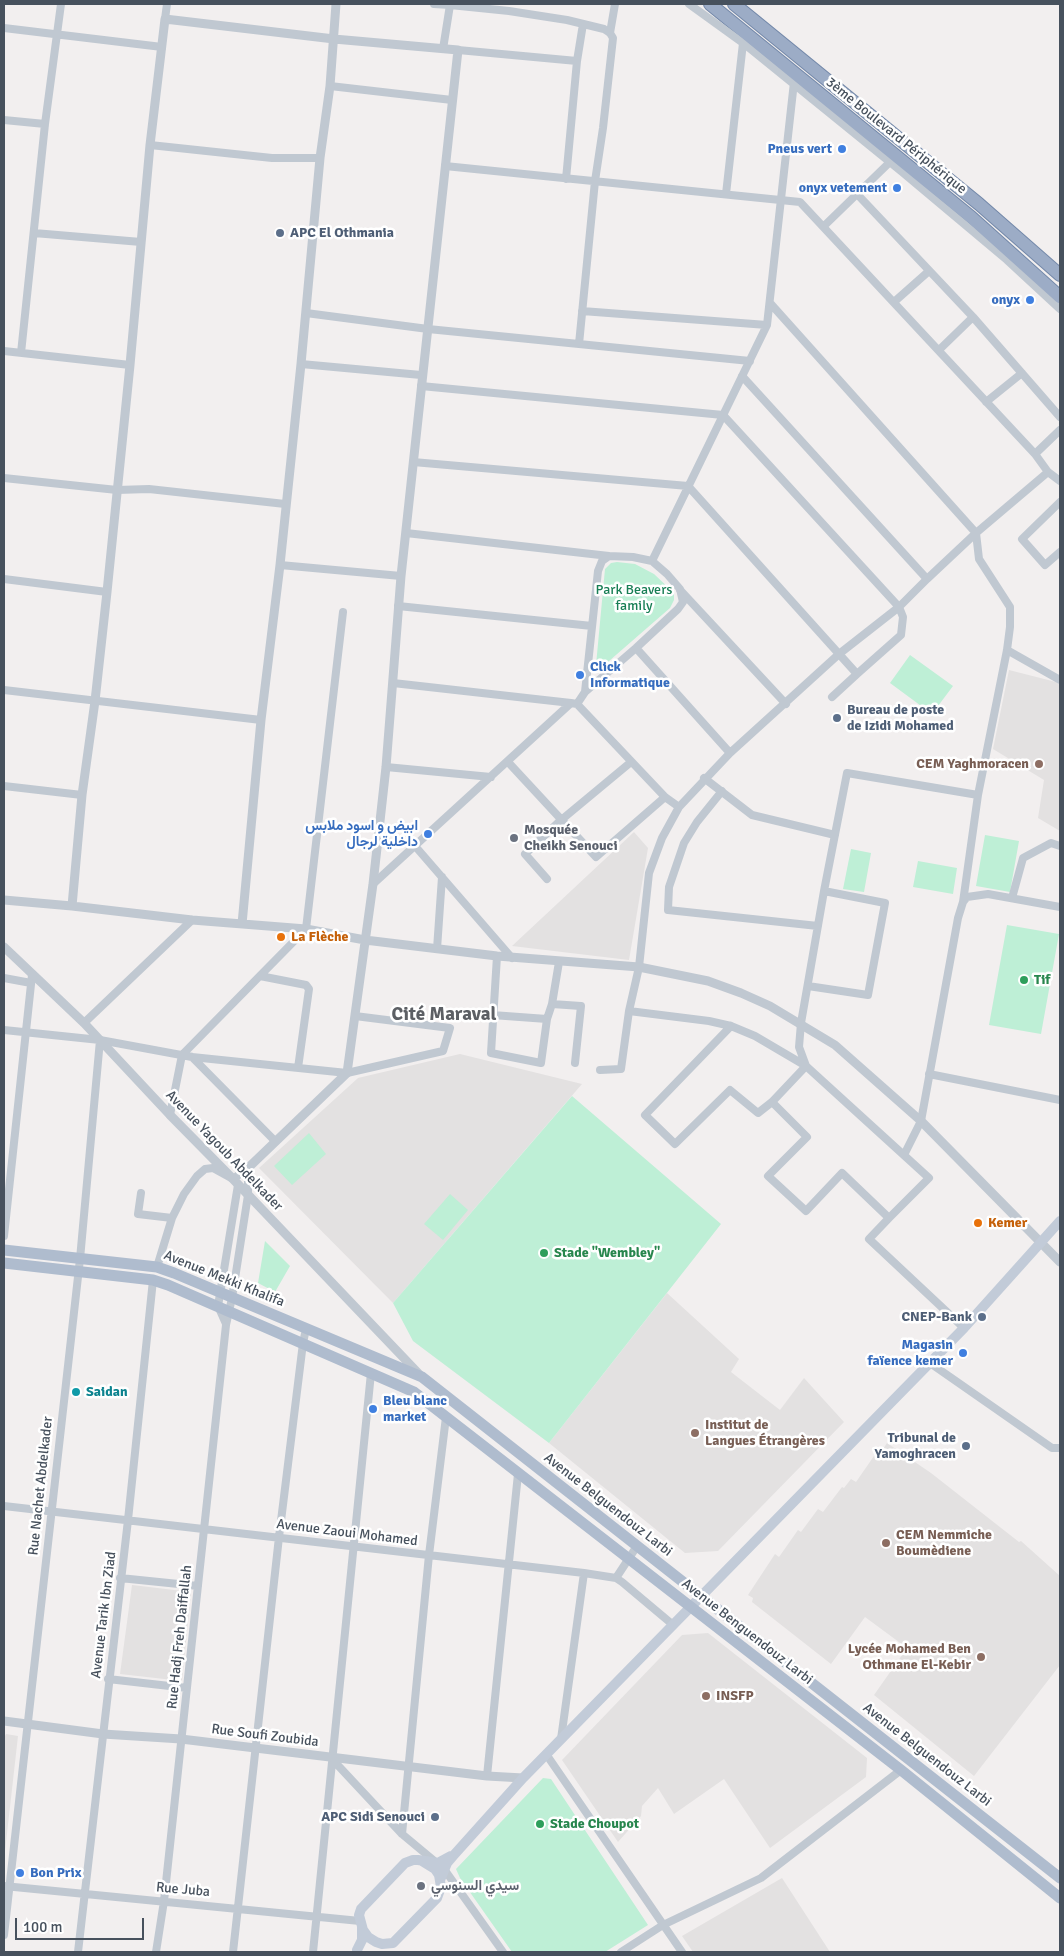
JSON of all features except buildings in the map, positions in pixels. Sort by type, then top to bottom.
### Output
[{"type":"highway","name":"3ème Boulevard Périphérique","points":[[710,4],[794,79],[971,217],[1060,296]]},
{"type":"highway","name":"3ème Boulevard Périphérique","points":[[734,4],[979,204],[1060,276]]},
{"type":"main road","points":[[356,1951],[393,1943],[437,1898],[441,1887],[441,1866],[453,1856],[523,1778],[672,1624],[964,1328],[1060,1221]]},
{"type":"main road","name":"Avenue Mekki Khalifa","points":[[4,1250],[157,1267],[422,1377]]},
{"type":"main road","name":"Avenue Mekki Khalifa","points":[[4,1263],[153,1280],[218,1306],[414,1392]]},
{"type":"main road","name":"Avenue Belguendouz Larbi","points":[[422,1377],[1060,1878]]},
{"type":"main road","name":"Avenue Benguendouz Larbi","points":[[414,1392],[902,1770],[1060,1898]]},
{"type":"main road","points":[[356,1951],[362,1940],[361,1909],[405,1863],[413,1860],[441,1866]]},
{"type":"main road","points":[[422,1861],[434,1869],[440,1880]]},
{"type":"main road","points":[[361,1924],[368,1937],[382,1946]]},
{"type":"street","points":[[21,353],[61,4]]},
{"type":"street","points":[[72,906],[82,795],[107,592],[150,145],[167,4]]},
{"type":"street","points":[[242,924],[261,720],[280,565],[301,364],[320,158],[330,86],[336,4]]},
{"type":"street","points":[[435,4],[509,7],[604,29],[613,38],[604,128],[595,181],[579,344]]},
{"type":"street","points":[[610,33],[616,4]]},
{"type":"street","points":[[689,4],[794,79],[1007,260],[1060,309]]},
{"type":"street","points":[[443,49],[450,5]]},
{"type":"street","points":[[165,19],[334,39],[577,61]]},
{"type":"street","points":[[566,178],[577,61],[583,24]]},
{"type":"street","points":[[4,28],[162,47]]},
{"type":"street","points":[[726,194],[743,43]]},
{"type":"street","points":[[226,1325],[218,1306],[235,1182],[347,1073],[386,767],[400,576],[458,50]]},
{"type":"street","points":[[652,562],[767,325],[794,79]]},
{"type":"street","points":[[330,86],[452,100]]},
{"type":"street","points":[[4,120],[46,124]]},
{"type":"street","points":[[150,145],[272,158],[320,158]]},
{"type":"street","points":[[824,226],[890,162]]},
{"type":"street","points":[[445,166],[800,202],[1035,454],[1048,472],[1060,480]]},
{"type":"street","points":[[857,194],[973,317],[1060,417]]},
{"type":"street","points":[[34,233],[141,242]]},
{"type":"street","points":[[894,302],[928,271]]},
{"type":"street","points":[[770,303],[976,533],[980,559],[1010,607],[1010,627],[978,795],[963,902],[958,918],[921,1121],[904,1155]]},
{"type":"street","points":[[582,310],[767,325]]},
{"type":"street","points":[[306,313],[428,329],[750,361]]},
{"type":"street","points":[[939,350],[973,317]]},
{"type":"street","points":[[4,351],[130,365]]},
{"type":"street","points":[[301,364],[421,375]]},
{"type":"street","points":[[986,402],[1022,373]]},
{"type":"street","points":[[742,376],[927,578]]},
{"type":"street","points":[[421,386],[723,415],[899,607],[903,617],[901,635],[832,697]]},
{"type":"street","points":[[1035,454],[1060,430]]},
{"type":"street","points":[[413,462],[688,486],[857,674]]},
{"type":"street","points":[[600,1070],[622,1069],[629,1011],[639,968],[642,921],[649,873],[662,838],[679,806],[730,753],[839,654],[899,607],[927,578],[976,533],[1048,472]]},
{"type":"street","points":[[4,478],[117,490],[150,488],[286,504]]},
{"type":"street","points":[[1060,502],[1022,539],[1045,565],[1060,552]]},
{"type":"street","points":[[406,533],[610,556],[634,557],[652,562],[667,574],[786,704]]},
{"type":"street","points":[[584,692],[598,571],[602,562],[610,556]]},
{"type":"street","points":[[280,565],[400,576]]},
{"type":"street","points":[[4,579],[107,592]]},
{"type":"street","points":[[372,884],[678,609],[683,602],[680,588]]},
{"type":"street","points":[[398,606],[592,626]]},
{"type":"street","points":[[170,1115],[182,1055],[306,929],[343,612]]},
{"type":"street","points":[[636,648],[730,753]]},
{"type":"street","points":[[1006,650],[1060,680]]},
{"type":"street","points":[[393,683],[574,703],[665,797],[679,806]]},
{"type":"street","points":[[4,690],[261,720]]},
{"type":"street","points":[[508,762],[560,821],[596,857],[665,797]]},
{"type":"street","points":[[548,879],[525,854],[560,821],[631,762]]},
{"type":"street","points":[[386,767],[491,777]]},
{"type":"street","points":[[806,1066],[799,1047],[801,1023],[847,773],[978,795]]},
{"type":"street","points":[[704,778],[752,815],[835,836]]},
{"type":"street","points":[[4,786],[82,795]]},
{"type":"street","points":[[722,791],[697,822],[684,843],[674,867],[669,887],[668,910],[818,926]]},
{"type":"street","points":[[1012,898],[1023,858],[1052,843],[1060,846]]},
{"type":"street","points":[[414,846],[512,958]]},
{"type":"street","points":[[438,949],[442,877]]},
{"type":"street","points":[[808,986],[868,996],[885,903],[824,891]]},
{"type":"street","points":[[963,902],[967,897],[988,894],[1060,907]]},
{"type":"street","points":[[4,900],[192,920],[306,929],[365,940],[512,958],[639,968],[708,981],[756,999],[801,1023],[835,1045],[921,1121],[1060,1262]]},
{"type":"street","points":[[84,1023],[192,920]]},
{"type":"street","name":"Avenue Yagoub Abdelkader","points":[[4,947],[32,979],[84,1023],[422,1377]]},
{"type":"street","points":[[497,956],[491,1052],[541,1063],[547,1019],[552,1004],[559,962]]},
{"type":"street","points":[[260,976],[308,987],[298,1068]]},
{"type":"street","points":[[4,978],[32,979],[4,1236]]},
{"type":"street","points":[[552,1004],[581,1006],[575,1063]]},
{"type":"street","points":[[629,1011],[709,1021],[731,1026],[754,1036],[806,1066],[930,1178],[869,1239],[964,1328]]},
{"type":"street","points":[[492,1015],[547,1019]]},
{"type":"street","points":[[4,1030],[100,1040],[192,1057],[347,1073],[443,1051],[450,1028],[355,1016]]},
{"type":"street","points":[[731,1026],[645,1115],[675,1144],[730,1090],[758,1113],[772,1102],[806,1066]]},
{"type":"street","name":"Rue Nachet Abdelkader","points":[[4,1935],[6,1886],[80,1259],[100,1040]]},
{"type":"street","points":[[192,1057],[275,1141]]},
{"type":"street","points":[[929,1074],[1060,1100]]},
{"type":"street","points":[[772,1102],[807,1137],[768,1176],[806,1211],[842,1173],[889,1218]]},
{"type":"street","points":[[157,1267],[172,1218],[188,1188],[197,1176],[205,1170],[213,1168],[235,1182]]},
{"type":"street","name":"Rue Hadj Freh Daiffallah","points":[[156,1952],[164,1901],[226,1325],[248,1195],[248,1168]]},
{"type":"street","points":[[141,1193],[138,1214],[172,1218]]},
{"type":"street","name":"Avenue Tarik Ibn Ziad","points":[[78,1952],[108,1679],[128,1520],[153,1280]]},
{"type":"street","points":[[233,1952],[280,1537],[306,1329]]},
{"type":"street","points":[[930,1363],[1052,1448],[1060,1448]]},
{"type":"street","points":[[313,1952],[371,1373]]},
{"type":"street","points":[[402,1834],[429,1555],[446,1417]]},
{"type":"street","points":[[487,1776],[518,1474]]},
{"type":"street","name":"Avenue Zaoui Mohamed","points":[[4,1506],[51,1513],[355,1545],[616,1578]]},
{"type":"street","points":[[637,1546],[616,1578],[672,1624]]},
{"type":"street","points":[[561,1739],[584,1573]]},
{"type":"street","points":[[120,1578],[198,1586]]},
{"type":"street","points":[[108,1679],[187,1688]]},
{"type":"street","name":"Rue Soufi Zoubida","points":[[4,1721],[103,1734],[181,1739],[332,1759],[487,1776],[523,1778]]},
{"type":"street","points":[[546,1754],[682,1952]]},
{"type":"street","points":[[332,1759],[402,1834],[441,1866],[503,1952]]},
{"type":"street","points":[[621,1952],[663,1925],[761,1878],[902,1770]]},
{"type":"street","points":[[405,1863],[419,1847]]},
{"type":"street","name":"Rue Juba","points":[[6,1886],[316,1916],[361,1924]]},
{"type":"shaded area","name":"CEM Yaghmoracen","points":[[1009,670],[1056,682],[1060,685],[1060,831],[1038,818],[1044,780],[993,749]]},
{"type":"shaded area","points":[[634,832],[648,848],[629,960],[512,946]]},
{"type":"shaded area","points":[[460,1054],[582,1084],[393,1303],[259,1168],[358,1078]]},
{"type":"shaded area","name":"Institut de Langues Étrangères","points":[[667,1293],[739,1359],[731,1372],[780,1410],[804,1378],[844,1422],[718,1551],[685,1553],[549,1443]]},
{"type":"shaded area","points":[[887,1443],[931,1473],[1019,1542],[1021,1541],[1060,1576],[1060,1665],[974,1776],[874,1695],[907,1648],[865,1617],[831,1664],[752,1602],[753,1598],[748,1595],[775,1554],[779,1557],[798,1530],[801,1532],[818,1509],[823,1512],[842,1487],[844,1488],[851,1479],[856,1482],[874,1456],[877,1458]]},
{"type":"shaded area","points":[[132,1585],[191,1592],[182,1681],[120,1674]]},
{"type":"shaded area","name":"INSFP","points":[[708,1633],[867,1758],[866,1777],[770,1848],[724,1779],[674,1814],[658,1788],[642,1806],[641,1816],[618,1842],[562,1760],[682,1635]]},
{"type":"shaded area","points":[[6,1734],[18,1736],[4,1860],[4,1738]]},
{"type":"shaded area","points":[[782,1878],[830,1952],[693,1952],[682,1936]]},
{"type":"green space","name":"Park Beavers family","points":[[611,563],[635,564],[654,574],[674,593],[674,600],[670,608],[601,668],[598,668],[596,665],[605,569]]},
{"type":"green space","points":[[910,655],[953,686],[932,714],[890,683]]},
{"type":"green space","points":[[985,835],[1019,841],[1010,892],[976,886]]},
{"type":"green space","points":[[851,849],[871,853],[864,892],[843,889]]},
{"type":"green space","points":[[918,861],[957,868],[953,894],[913,887]]},
{"type":"green space","name":"Tif","points":[[1007,925],[1059,934],[1041,1034],[989,1025]]},
{"type":"green space","points":[[572,1096],[721,1224],[549,1443],[413,1341],[393,1303]]},
{"type":"green space","points":[[309,1133],[326,1154],[292,1185],[274,1166]]},
{"type":"green space","points":[[450,1194],[468,1210],[443,1240],[424,1224]]},
{"type":"green space","points":[[265,1241],[290,1266],[275,1292],[258,1283]]},
{"type":"green space","name":"Stade Choupot","points":[[543,1778],[551,1779],[648,1925],[605,1952],[512,1952],[460,1878],[456,1869]]},
{"type":"place","name":"Pneus vert","points":[[842,149]]},
{"type":"place","name":"onyx vetement","points":[[897,188]]},
{"type":"place","name":"APC El Othmania","points":[[280,233]]},
{"type":"place","name":"onyx","points":[[1030,300]]},
{"type":"place","name":"Click Informatique","points":[[580,675]]},
{"type":"place","name":"Bureau de poste de Izidi Mohamed","points":[[837,718]]},
{"type":"place","name":"CEM Yaghmoracen","points":[[1039,764]]},
{"type":"place","name":"ابيض و اسود ملابس داخلية لرجال","points":[[428,834]]},
{"type":"place","name":"Mosquée Cheikh Senouci","points":[[514,838]]},
{"type":"place","name":"La Flèche","points":[[281,937]]},
{"type":"place","name":"Tif","points":[[1024,980]]},
{"type":"place","name":"Kemer","points":[[978,1223]]},
{"type":"place","name":"Stade \"Wembley\"","points":[[544,1253]]},
{"type":"place","name":"CNEP-Bank","points":[[982,1317]]},
{"type":"place","name":"Magasin faïence kemer","points":[[963,1353]]},
{"type":"place","name":"Saidan","points":[[76,1392]]},
{"type":"place","name":"Bleu blanc market","points":[[373,1409]]},
{"type":"place","name":"Institut de Langues Étrangères","points":[[695,1433]]},
{"type":"place","name":"Tribunal de Yamoghracen","points":[[966,1446]]},
{"type":"place","name":"CEM Nemmiche Boumèdiene","points":[[886,1543]]},
{"type":"place","name":"Lycée Mohamed Ben Othmane El-Kebir","points":[[981,1657]]},
{"type":"place","name":"INSFP","points":[[706,1696]]},
{"type":"place","name":"APC Sidi Senouci","points":[[435,1817]]},
{"type":"place","name":"Stade Choupot","points":[[540,1824]]},
{"type":"place","name":"Bon Prix","points":[[20,1873]]},
{"type":"place","name":"سيدي السنوسي","points":[[421,1886]]},
{"type":"district","name":"Cité Maraval","points":[[444,1015]]}]
